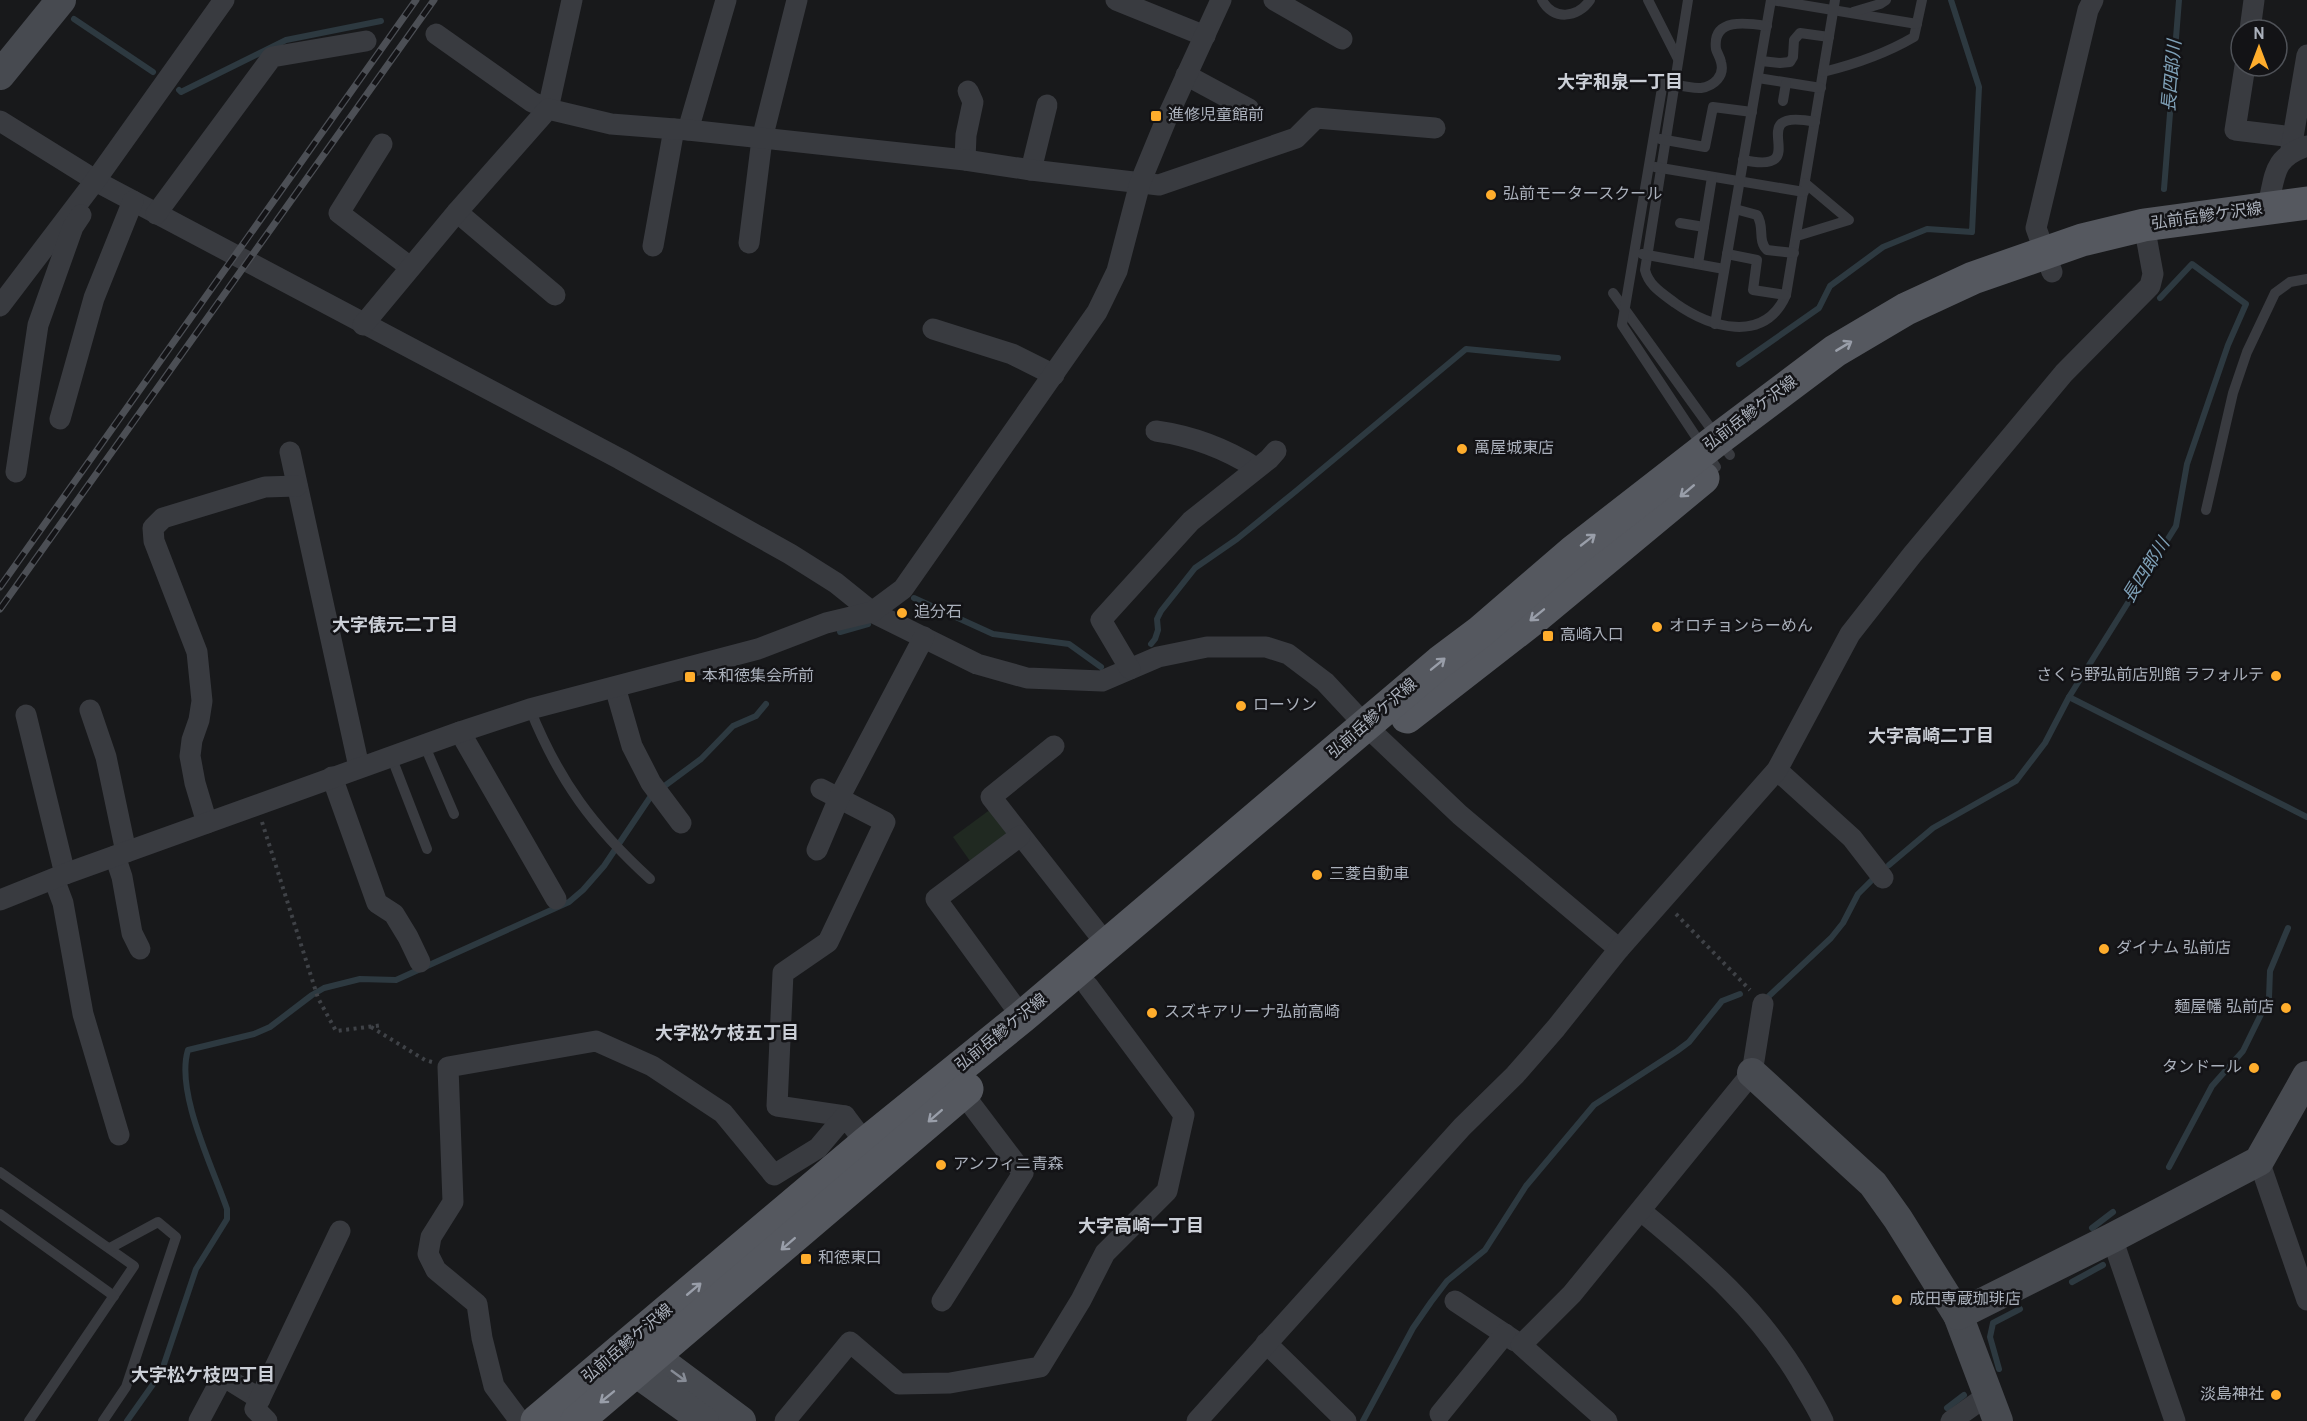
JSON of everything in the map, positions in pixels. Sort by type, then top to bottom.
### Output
[{"type":"main road","name":"弘前岳鰺ケ沢線","points":[[537,1421],[634,1357],[956,1084],[1022,1017],[1107,945],[1373,732],[1440,662],[1480,632],[1574,551],[1717,452],[1835,351],[1906,309],[1973,278],[2267,209],[2307,203]]},
{"type":"main road","points":[[2147,236],[2178,241],[2307,225]]},
{"type":"main road","points":[[956,1084],[1088,986],[1373,732]]},
{"type":"main road","points":[[577,1421],[634,1357]]},
{"type":"street","points":[[0,75],[61,0]]},
{"type":"street","points":[[16,472],[38,325],[73,227],[99,183],[224,0]]},
{"type":"street","points":[[653,246],[681,129],[726,0]]},
{"type":"street","points":[[749,243],[762,139],[797,0]]},
{"type":"street","points":[[1116,0],[1204,36]]},
{"type":"street","points":[[0,900],[120,854],[459,732],[530,709],[758,650],[826,623],[872,612],[903,589],[1097,312],[1117,272],[1140,183],[1221,0]]},
{"type":"street","points":[[1275,0],[1342,39]]},
{"type":"street","points":[[2048,262],[2036,228],[2088,10],[2093,0]]},
{"type":"street","points":[[2252,18],[2254,0]]},
{"type":"street","points":[[363,324],[548,109],[567,1]]},
{"type":"street","points":[[436,34],[532,102],[548,109],[611,124],[681,129],[965,160],[1159,185],[1296,138],[1316,118],[1435,128]]},
{"type":"street","points":[[156,214],[272,57],[366,41]]},
{"type":"street","points":[[2267,209],[2279,162],[2297,145],[2307,55]]},
{"type":"street","points":[[1186,75],[1249,109]]},
{"type":"street","points":[[2243,78],[2235,130],[2297,145]]},
{"type":"street","points":[[965,160],[966,135],[973,102],[968,91]]},
{"type":"street","points":[[1031,170],[1047,105]]},
{"type":"street","points":[[0,122],[99,183],[156,214],[620,459],[790,554],[836,583],[872,612],[977,664],[1027,678],[1102,681],[1158,657],[1207,647],[1266,647],[1288,654],[1325,682],[1373,732],[1461,815],[1619,949]]},
{"type":"street","points":[[382,144],[339,213],[410,267]]},
{"type":"street","points":[[0,306],[99,183]]},
{"type":"street","points":[[60,419],[94,298],[133,201]]},
{"type":"street","points":[[457,212],[555,295]]},
{"type":"street","points":[[1197,1421],[1462,1127],[1515,1075],[1619,949],[1777,770],[1850,634],[1912,555],[2064,373],[2150,286],[2153,274],[2147,236]]},
{"type":"street","points":[[933,329],[1012,354],[1053,375]]},
{"type":"street","points":[[1156,431],[1179,434],[1234,454],[1256,468]]},
{"type":"street","points":[[1130,669],[1101,620],[1191,521],[1276,451]]},
{"type":"street","points":[[290,452],[359,767]]},
{"type":"street","points":[[207,823],[190,756],[202,701],[197,652],[154,542],[153,528],[163,518],[254,491],[297,486]]},
{"type":"street","points":[[817,850],[830,794],[924,637]]},
{"type":"street","points":[[615,687],[632,746],[651,783],[681,823]]},
{"type":"street","points":[[90,710],[106,757],[132,933],[140,949]]},
{"type":"street","points":[[26,715],[60,877],[83,1014],[118,1135]]},
{"type":"street","points":[[459,732],[556,899]]},
{"type":"street","points":[[1054,746],[991,797],[1107,945]]},
{"type":"street","points":[[1777,770],[1852,838],[1883,878]]},
{"type":"street","points":[[332,777],[377,903],[394,914],[420,962]]},
{"type":"street","points":[[830,794],[885,822],[828,942],[783,973],[777,1106],[845,1116],[873,1153]]},
{"type":"street","points":[[1020,836],[936,899],[1022,1017]]},
{"type":"street","points":[[785,1421],[850,1342],[899,1384],[950,1383],[1040,1367],[1081,1300],[1105,1252],[1167,1191],[1184,1115],[1088,986]]},
{"type":"street","points":[[1440,1414],[1513,1339],[1572,1294],[1752,1073],[1763,1004]]},
{"type":"street","points":[[520,1421],[494,1386],[482,1338],[477,1304],[436,1270],[428,1254],[431,1236],[453,1202],[448,1066],[596,1041],[652,1066],[723,1113],[774,1176],[818,1148],[845,1116]]},
{"type":"street","points":[[1752,1073],[1873,1184],[1898,1219],[1958,1315],[1993,1408],[1951,1421]]},
{"type":"street","points":[[1958,1315],[2259,1161],[2307,1076]]},
{"type":"street","points":[[942,1301],[1023,1173],[956,1084]]},
{"type":"street","points":[[2259,1161],[2301,1264],[2307,1300]]},
{"type":"street","points":[[1641,1211],[1706,1264],[1749,1309],[1786,1355],[1822,1421]]},
{"type":"street","points":[[267,1421],[255,1409],[340,1231]]},
{"type":"street","points":[[2112,1238],[2175,1421]]},
{"type":"street","points":[[1455,1301],[1513,1339],[1607,1421]]},
{"type":"street","points":[[1266,1343],[1346,1421]]},
{"type":"street","points":[[634,1357],[704,1421]]},
{"type":"street","points":[[634,1357],[741,1421]]},
{"type":"street","points":[[199,1421],[223,1376],[260,1399]]},
{"type":"lane","points":[[1542,0],[1552,12],[1564,15],[1576,13],[1585,8],[1590,0]]},
{"type":"lane","points":[[1648,0],[1678,59]]},
{"type":"lane","points":[[1688,0],[1675,84],[1634,252],[1622,326],[1717,452]]},
{"type":"lane","points":[[1715,324],[1772,0],[1834,5],[1850,13],[1917,24]]},
{"type":"lane","points":[[1850,13],[1886,0]]},
{"type":"lane","points":[[1823,72],[1861,63],[1888,52],[1914,37],[1922,0]]},
{"type":"lane","points":[[1655,167],[1645,270],[1648,281],[1685,309],[1715,324],[1730,327],[1760,324],[1782,304],[1786,295],[1834,5]]},
{"type":"lane","points":[[1675,84],[1700,88],[1713,84],[1721,76],[1723,69],[1716,46],[1721,32],[1728,26],[1738,22],[1767,26]]},
{"type":"lane","points":[[1761,61],[1790,62],[1793,57],[1794,40],[1800,33],[1829,37]]},
{"type":"lane","points":[[1758,78],[1821,88]]},
{"type":"lane","points":[[1783,101],[1786,83]]},
{"type":"lane","points":[[1660,139],[1705,147],[1713,106],[1752,112]]},
{"type":"lane","points":[[1743,160],[1762,164],[1775,160],[1780,149],[1777,130],[1779,125],[1785,121],[1798,119],[1815,122]]},
{"type":"lane","points":[[1655,167],[1740,182],[1804,188],[1849,220],[1797,236]]},
{"type":"lane","points":[[1698,264],[1712,177]]},
{"type":"lane","points":[[1735,209],[1757,215],[1762,226],[1761,241],[1767,250],[1794,253]]},
{"type":"lane","points":[[1680,223],[1704,227]]},
{"type":"lane","points":[[1634,252],[1724,269]]},
{"type":"lane","points":[[1727,254],[1757,260],[1754,290],[1786,295]]},
{"type":"lane","points":[[2206,510],[2233,393],[2247,352],[2275,293],[2290,282],[2307,279]]},
{"type":"lane","points":[[1613,293],[1717,452]]},
{"type":"lane","points":[[530,709],[544,744],[564,782],[617,848],[650,879]]},
{"type":"lane","points":[[424,744],[454,814]]},
{"type":"lane","points":[[391,756],[427,849]]},
{"type":"lane","points":[[0,1172],[134,1266],[29,1421]]},
{"type":"lane","points":[[0,1214],[114,1296]]},
{"type":"lane","points":[[103,1421],[126,1387],[176,1237],[158,1222],[110,1248]]},
{"type":"path","points":[[257,804],[318,998],[336,1031],[383,1025]]},
{"type":"path","points":[[1663,900],[1763,1004]]},
{"type":"path","points":[[370,1027],[425,1060],[448,1066]]},
{"type":"shaded area","points":[[991,809],[1009,834],[970,861],[953,837]]},
{"type":"waterway","points":[[1739,364],[1819,308],[1830,286],[1883,247],[1927,229],[1972,232],[1979,87],[1951,0]]},
{"type":"waterway","name":"長四郎川","points":[[2164,189],[2179,0]]},
{"type":"waterway","points":[[74,19],[153,72]]},
{"type":"waterway","points":[[179,90],[181,92],[286,40],[381,21]]},
{"type":"waterway","name":"長四郎川","points":[[1889,865],[1933,828],[2016,781],[2045,743],[2069,697],[2176,526],[2187,464],[2228,345],[2246,304],[2192,264],[2160,298]]},
{"type":"waterway","points":[[1151,644],[1158,630],[1157,619],[1161,611],[1195,568],[1237,539],[1466,349],[1558,358]]},
{"type":"waterway","points":[[914,598],[993,634],[1069,644],[1101,667]]},
{"type":"waterway","points":[[840,632],[868,624]]},
{"type":"waterway","points":[[2069,697],[2307,817]]},
{"type":"waterway","points":[[127,1421],[161,1373],[196,1269],[227,1219],[227,1209],[191,1108],[185,1067],[188,1050],[254,1034],[270,1027],[324,988],[360,979],[396,980],[569,902],[604,866],[651,796],[701,759],[733,726],[756,716],[766,704]]},
{"type":"waterway","points":[[1769,996],[1831,938],[1843,923],[1858,894],[1871,881]]},
{"type":"waterway","points":[[2169,1167],[2212,1086],[2243,1051],[2269,998],[2270,971],[2288,928]]},
{"type":"waterway","points":[[1363,1421],[1413,1328],[1431,1302],[1447,1281],[1485,1250],[1526,1186],[1594,1105],[1689,1042],[1722,1001],[1740,994]]},
{"type":"waterway","points":[[2092,1228],[2113,1212]]},
{"type":"waterway","points":[[2072,1282],[2103,1265]]},
{"type":"waterway","points":[[1999,1369],[1990,1337],[1993,1323],[2020,1309]]},
{"type":"waterway","points":[[1947,1408],[1964,1395]]},
{"type":"railway","points":[[0,587],[416,0]]},
{"type":"railway","points":[[0,609],[434,0]]},
{"type":"place","name":"進修児童館前","points":[[1156,116]]},
{"type":"place","name":"弘前モータースクール","points":[[1491,195]]},
{"type":"place","name":"萬屋城東店","points":[[1462,449]]},
{"type":"place","name":"追分石","points":[[902,613]]},
{"type":"place","name":"オロチョンらーめん","points":[[1657,627]]},
{"type":"place","name":"高崎入口","points":[[1548,636]]},
{"type":"place","name":"さくら野弘前店別館 ラフォルテ","points":[[2276,676]]},
{"type":"place","name":"本和徳集会所前","points":[[690,677]]},
{"type":"place","name":"ローソン","points":[[1241,706]]},
{"type":"place","name":"三菱自動車","points":[[1317,875]]},
{"type":"place","name":"ダイナム 弘前店","points":[[2104,949]]},
{"type":"place","name":"麺屋幡 弘前店","points":[[2286,1008]]},
{"type":"place","name":"スズキアリーナ弘前高崎","points":[[1152,1013]]},
{"type":"place","name":"タンドール","points":[[2254,1068]]},
{"type":"place","name":"アンフィニ青森","points":[[941,1165]]},
{"type":"place","name":"和徳東口","points":[[806,1259]]},
{"type":"place","name":"成田専蔵珈琲店","points":[[1897,1300]]},
{"type":"place","name":"淡島神社","points":[[2276,1395]]},
{"type":"district","name":"大字和泉一丁目","points":[[1620,83]]},
{"type":"district","name":"大字俵元二丁目","points":[[395,626]]},
{"type":"district","name":"大字高崎二丁目","points":[[1931,737]]},
{"type":"district","name":"大字松ケ枝五丁目","points":[[727,1034]]},
{"type":"district","name":"大字高崎一丁目","points":[[1141,1227]]},
{"type":"district","name":"大字松ケ枝四丁目","points":[[203,1376]]}]
